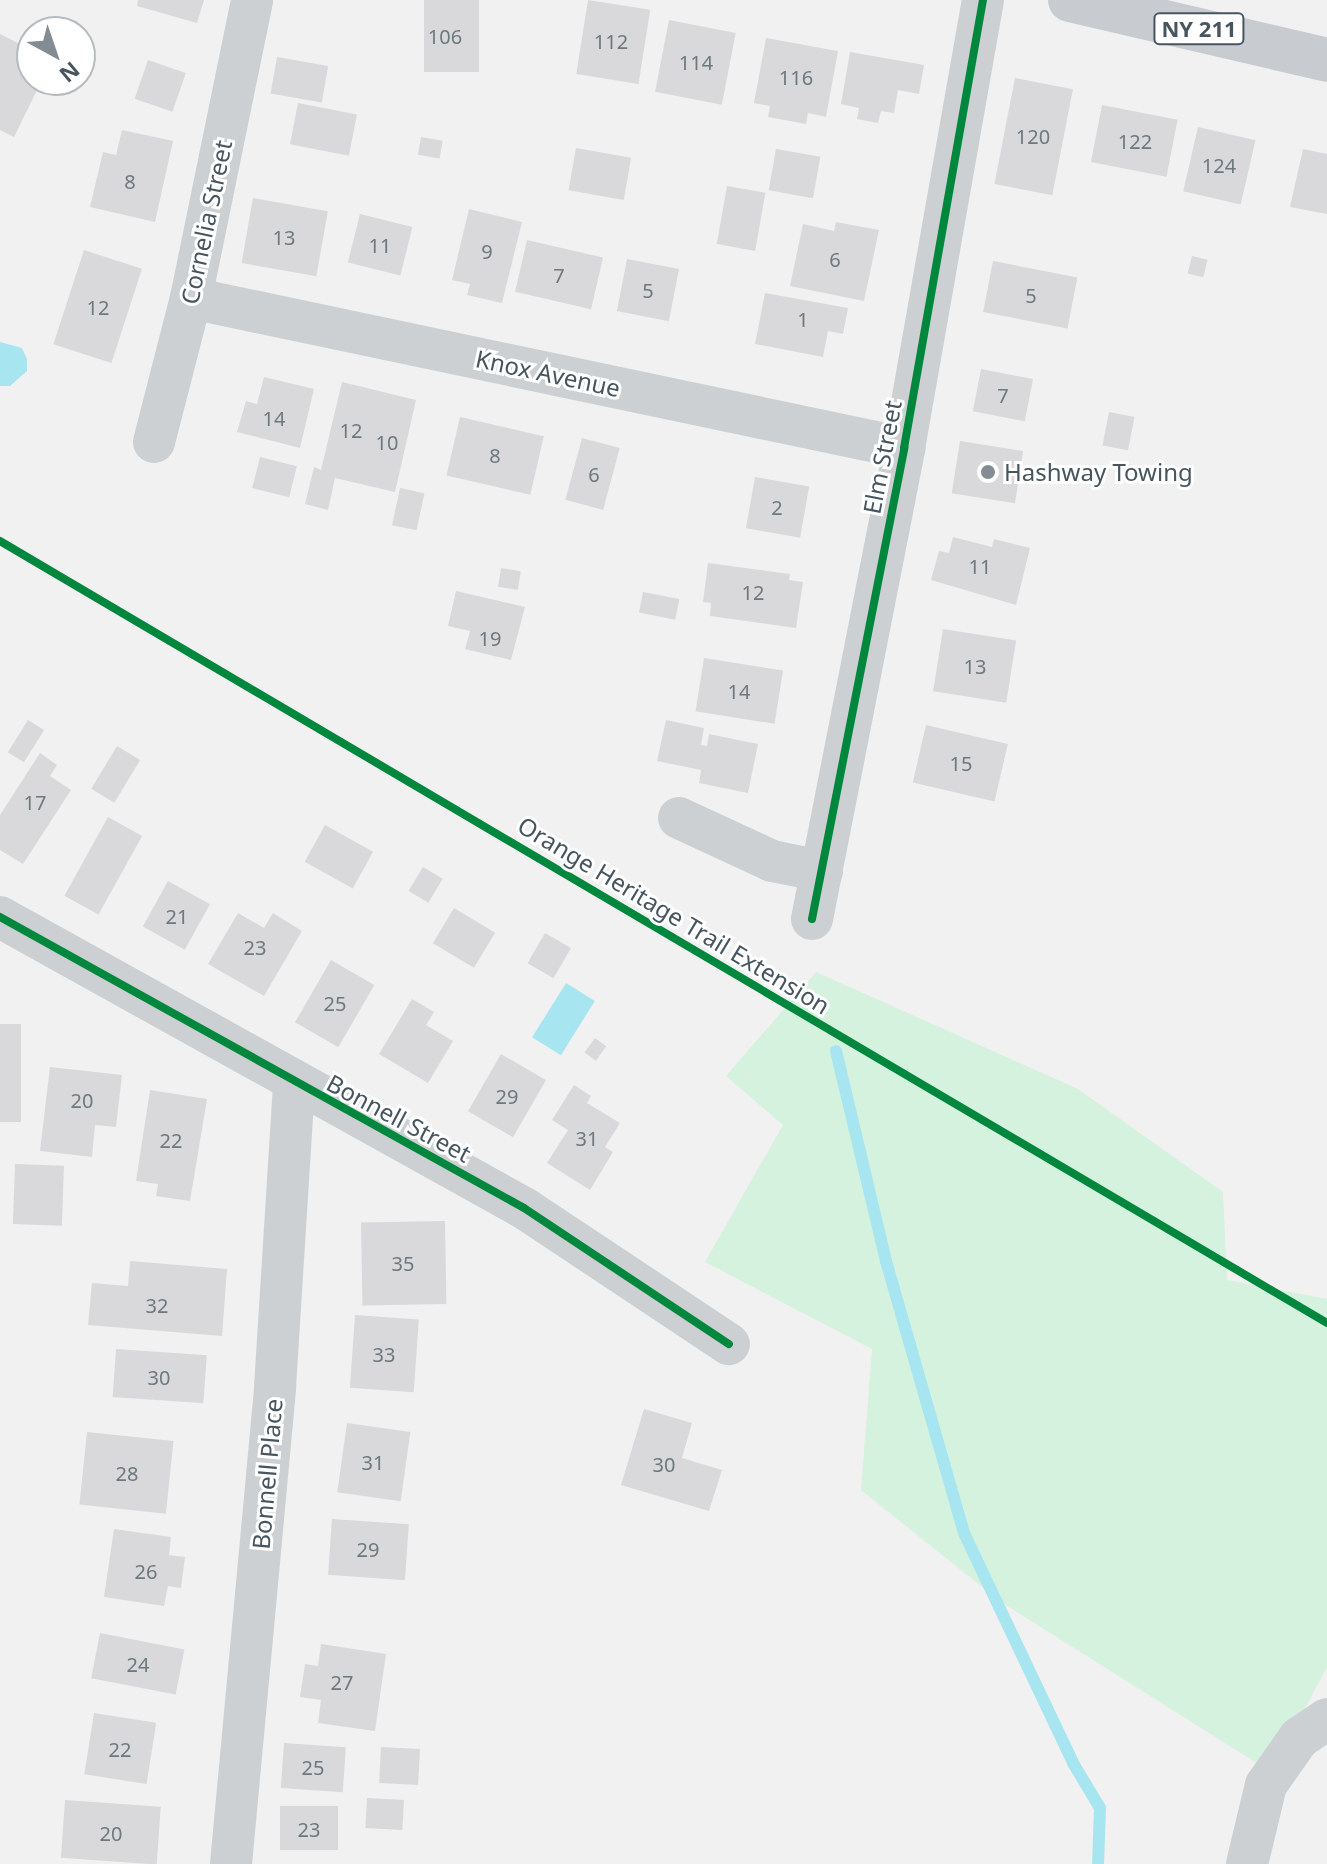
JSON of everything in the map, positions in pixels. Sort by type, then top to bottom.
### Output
[{"type":"main road","name":"NY 211","points":[[1083,1],[1327,60]]},
{"type":"street","name":"Cornelia Street","points":[[154,442],[191,298],[252,0]]},
{"type":"street","name":"Elm Street","points":[[812,919],[904,448],[983,0]]},
{"type":"street","name":"Knox Avenue","points":[[191,298],[904,448]]},
{"type":"street","points":[[679,818],[772,861],[822,871]]},
{"type":"street","name":"Bonnell Street","points":[[0,917],[294,1084],[524,1208],[729,1344]]},
{"type":"street","name":"Bonnell Place","points":[[231,1864],[275,1387],[294,1084]]},
{"type":"street","points":[[1247,1864],[1266,1785],[1299,1738],[1327,1719]]},
{"type":"green space","points":[[816,972],[1078,1089],[1223,1192],[1227,1280],[1327,1299],[1327,1667],[1271,1772],[1001,1602],[861,1490],[872,1349],[705,1262],[783,1125],[726,1076]]},
{"type":"water","points":[[0,342],[22,348],[27,359],[27,371],[10,386],[0,386]]},
{"type":"water","points":[[566,983],[595,1001],[561,1055],[532,1037]]},
{"type":"building","points":[[138,0],[204,0],[197,23],[137,6]]},
{"type":"building","points":[[424,0],[479,0],[479,72],[424,72]]},
{"type":"building","points":[[588,0],[650,10],[638,84],[576,74]]},
{"type":"building","points":[[669,20],[736,33],[722,105],[655,92]]},
{"type":"building","points":[[0,34],[16,42],[16,96],[34,96],[14,137],[0,130]]},
{"type":"building","points":[[766,38],[838,51],[826,117],[808,113],[806,124],[768,117],[770,106],[754,103]]},
{"type":"building","points":[[850,52],[924,65],[919,94],[898,90],[894,113],[881,111],[878,123],[857,119],[859,108],[841,104]]},
{"type":"building","points":[[277,57],[328,66],[322,102],[271,93]]},
{"type":"building","points":[[148,60],[186,73],[172,112],[135,99]]},
{"type":"building","points":[[1015,78],[1073,89],[1052,195],[994,184]]},
{"type":"building","points":[[298,103],[357,114],[349,156],[290,144]]},
{"type":"building","points":[[1102,105],[1178,120],[1167,177],[1091,162]]},
{"type":"building","points":[[1198,127],[1255,140],[1241,205],[1183,191]]},
{"type":"building","points":[[122,130],[173,141],[155,222],[90,207],[103,152],[116,155]]},
{"type":"building","points":[[421,137],[443,141],[440,159],[418,155]]},
{"type":"building","points":[[576,148],[631,158],[624,200],[569,190]]},
{"type":"building","points":[[776,149],[820,157],[813,198],[769,190]]},
{"type":"building","points":[[1303,149],[1327,154],[1327,214],[1290,207]]},
{"type":"building","points":[[727,186],[765,193],[755,251],[717,244]]},
{"type":"building","points":[[253,198],[328,211],[316,276],[242,263]]},
{"type":"building","points":[[469,209],[522,222],[502,303],[467,295],[470,284],[452,280]]},
{"type":"building","points":[[360,214],[412,227],[400,276],[348,263]]},
{"type":"building","points":[[836,222],[879,230],[864,301],[790,286],[803,224],[834,231]]},
{"type":"building","points":[[527,240],[603,258],[591,309],[515,292]]},
{"type":"building","points":[[84,250],[142,269],[111,363],[53,344]]},
{"type":"building","points":[[1192,256],[1208,260],[1203,277],[1188,273]]},
{"type":"building","points":[[627,259],[679,269],[669,321],[617,311]]},
{"type":"building","points":[[993,261],[1077,277],[1067,328],[983,312]]},
{"type":"building","points":[[765,293],[848,308],[843,334],[828,331],[823,357],[755,344]]},
{"type":"building","points":[[981,369],[1033,379],[1025,421],[973,411]]},
{"type":"building","points":[[264,377],[314,389],[300,448],[237,432],[246,401],[257,404]]},
{"type":"building","points":[[342,382],[416,400],[395,492],[335,478],[328,510],[305,504],[314,467],[321,470]]},
{"type":"building","points":[[1109,412],[1135,417],[1128,450],[1103,445]]},
{"type":"building","points":[[460,417],[544,436],[530,495],[447,475]]},
{"type":"building","points":[[582,438],[620,448],[603,510],[565,500]]},
{"type":"building","name":"Hashway Towing","points":[[960,441],[1023,451],[1015,503],[952,493]]},
{"type":"building","points":[[260,457],[297,466],[289,497],[252,488]]},
{"type":"building","points":[[755,477],[809,487],[800,538],[746,528]]},
{"type":"building","points":[[400,488],[424,493],[417,530],[392,525]]},
{"type":"building","points":[[953,537],[992,547],[994,539],[1030,548],[1016,605],[931,580],[939,551],[949,553]]},
{"type":"building","points":[[708,563],[790,574],[789,580],[803,582],[796,628],[710,616],[711,603],[703,602]]},
{"type":"building","points":[[501,568],[521,571],[518,590],[498,587]]},
{"type":"building","points":[[456,591],[525,607],[511,660],[465,649],[470,631],[448,626]]},
{"type":"building","points":[[643,592],[679,599],[675,620],[639,613]]},
{"type":"building","points":[[943,629],[1016,641],[1006,703],[933,691]]},
{"type":"building","points":[[704,658],[783,671],[775,724],[696,711]]},
{"type":"building","points":[[28,720],[44,730],[24,762],[8,752]]},
{"type":"building","points":[[666,720],[704,728],[701,745],[707,746],[709,734],[758,744],[748,793],[699,783],[701,770],[657,761]]},
{"type":"building","points":[[926,725],[1008,744],[995,801],[913,782]]},
{"type":"building","points":[[117,746],[140,760],[114,803],[91,789]]},
{"type":"building","points":[[40,753],[57,765],[50,776],[71,790],[23,864],[0,850],[0,815]]},
{"type":"building","points":[[108,817],[142,836],[98,915],[64,896]]},
{"type":"building","points":[[325,825],[373,852],[353,888],[305,862]]},
{"type":"building","points":[[423,867],[443,879],[428,903],[409,891]]},
{"type":"building","points":[[168,881],[210,904],[185,950],[143,926]]},
{"type":"building","points":[[454,908],[495,933],[474,968],[433,943]]},
{"type":"building","points":[[238,913],[264,928],[273,913],[302,931],[264,996],[208,964]]},
{"type":"building","points":[[545,933],[571,948],[553,978],[528,963]]},
{"type":"building","points":[[331,960],[374,985],[338,1047],[295,1022]]},
{"type":"building","points":[[412,999],[434,1012],[426,1025],[453,1041],[428,1083],[379,1054]]},
{"type":"building","points":[[0,1024],[21,1024],[21,1122],[0,1122]]},
{"type":"building","points":[[595,1038],[606,1046],[596,1061],[584,1053]]},
{"type":"building","points":[[501,1054],[546,1080],[513,1137],[468,1111]]},
{"type":"building","points":[[50,1067],[122,1075],[116,1127],[95,1125],[92,1157],[40,1151]]},
{"type":"building","points":[[574,1085],[591,1096],[587,1103],[620,1123],[605,1147],[613,1152],[590,1190],[547,1163],[568,1130],[552,1120]]},
{"type":"building","points":[[150,1090],[207,1099],[190,1201],[156,1196],[158,1184],[136,1181]]},
{"type":"building","points":[[15,1164],[64,1166],[62,1226],[13,1224]]},
{"type":"building","points":[[445,1221],[446,1304],[362,1305],[361,1222]]},
{"type":"building","points":[[130,1261],[227,1269],[222,1336],[88,1325],[92,1283],[128,1286]]},
{"type":"building","points":[[355,1315],[419,1319],[414,1392],[350,1388]]},
{"type":"building","points":[[116,1349],[207,1355],[203,1403],[113,1397]]},
{"type":"building","points":[[644,1409],[692,1423],[682,1458],[722,1470],[709,1511],[621,1485]]},
{"type":"building","points":[[347,1423],[410,1432],[401,1501],[337,1492]]},
{"type":"building","points":[[87,1432],[174,1441],[166,1514],[79,1505]]},
{"type":"building","points":[[332,1519],[409,1524],[405,1580],[328,1575]]},
{"type":"building","points":[[114,1529],[171,1537],[169,1555],[185,1557],[181,1588],[168,1586],[164,1606],[104,1597]]},
{"type":"building","points":[[100,1633],[184,1649],[176,1695],[91,1678]]},
{"type":"building","points":[[321,1644],[386,1654],[375,1731],[318,1723],[321,1700],[300,1697],[305,1664],[318,1666]]},
{"type":"building","points":[[94,1713],[156,1723],[147,1784],[84,1774]]},
{"type":"building","points":[[284,1743],[346,1747],[343,1792],[281,1788]]},
{"type":"building","points":[[381,1747],[420,1749],[418,1785],[379,1783]]},
{"type":"building","points":[[367,1798],[404,1800],[402,1830],[365,1828]]},
{"type":"building","points":[[65,1800],[161,1807],[157,1864],[61,1858]]},
{"type":"building","points":[[280,1806],[338,1806],[338,1850],[280,1850]]},
{"type":"waterway","points":[[836,1051],[886,1261],[964,1533],[1073,1763],[1100,1808],[1098,1864]]},
{"type":"cycle path","points":[[812,919],[904,448],[983,0]]},
{"type":"cycle path","name":"Orange Heritage Trail Extension","points":[[0,541],[1327,1323]]},
{"type":"cycle path","points":[[0,917],[524,1208],[729,1344]]},
{"type":"place","name":"Hashway Towing","points":[[988,472]]}]
